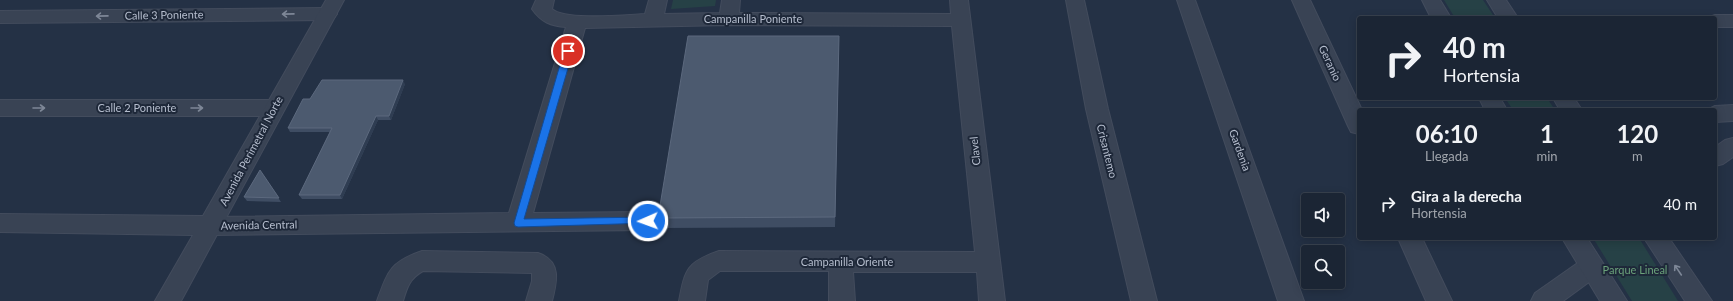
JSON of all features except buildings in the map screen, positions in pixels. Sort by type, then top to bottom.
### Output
[{"type":"street","points":[[2,18],[19,0]]},
{"type":"street","points":[[653,19],[658,0]]},
{"type":"street","name":"Crisantemo","points":[[1075,0],[1097,109],[1144,301]]},
{"type":"street","name":"Gardenia","points":[[1186,0],[1291,301]]},
{"type":"street","name":"Geranio","points":[[1301,0],[1357,122]]},
{"type":"street","points":[[1431,0],[1441,16]]},
{"type":"street","points":[[1496,0],[1507,16]]},
{"type":"street","name":"Calle 3 Poniente","points":[[2,18],[331,7]]},
{"type":"street","name":"Avenida Perimetral Norte","points":[[168,301],[211,226],[274,108],[331,7]]},
{"type":"street","name":"Campanilla Poniente","points":[[545,8],[552,19],[577,22],[653,19],[730,9],[960,10]]},
{"type":"street","name":"Clavel","points":[[960,10],[992,301]]},
{"type":"street","points":[[1717,22],[1733,21]]},
{"type":"street","points":[[518,223],[577,22]]},
{"type":"street","name":"Calle 2 Poniente","points":[[0,108],[274,108]]},
{"type":"street","points":[[1717,114],[1733,113]]},
{"type":"street","points":[[1717,157],[1733,146]]},
{"type":"street","name":"Avenida Central","points":[[0,223],[211,226],[648,221]]},
{"type":"street","points":[[1411,240],[1439,301]]},
{"type":"street","points":[[1575,240],[1614,301]]},
{"type":"street","points":[[1657,240],[1700,301]]},
{"type":"street","points":[[390,301],[401,273],[412,264],[422,261],[538,262],[544,269],[546,277],[539,301]]},
{"type":"street","name":"Campanilla Oriente","points":[[692,301],[696,275],[707,265],[719,261],[987,262]]},
{"type":"street","points":[[841,262],[842,301]]},
{"type":"street","points":[[1544,301],[1591,267]]},
{"type":"green space","points":[[673,0],[716,0],[715,6],[671,9]]},
{"type":"green space","points":[[1444,0],[1483,0],[1494,16],[1454,16]]},
{"type":"green space","points":[[1506,100],[1548,100],[1554,108],[1512,108]]},
{"type":"green space","name":"Parque Lineal","points":[[1594,240],[1640,240],[1678,301],[1632,301]]},
{"type":"route","points":[[568,51],[518,223],[648,221]]}]
